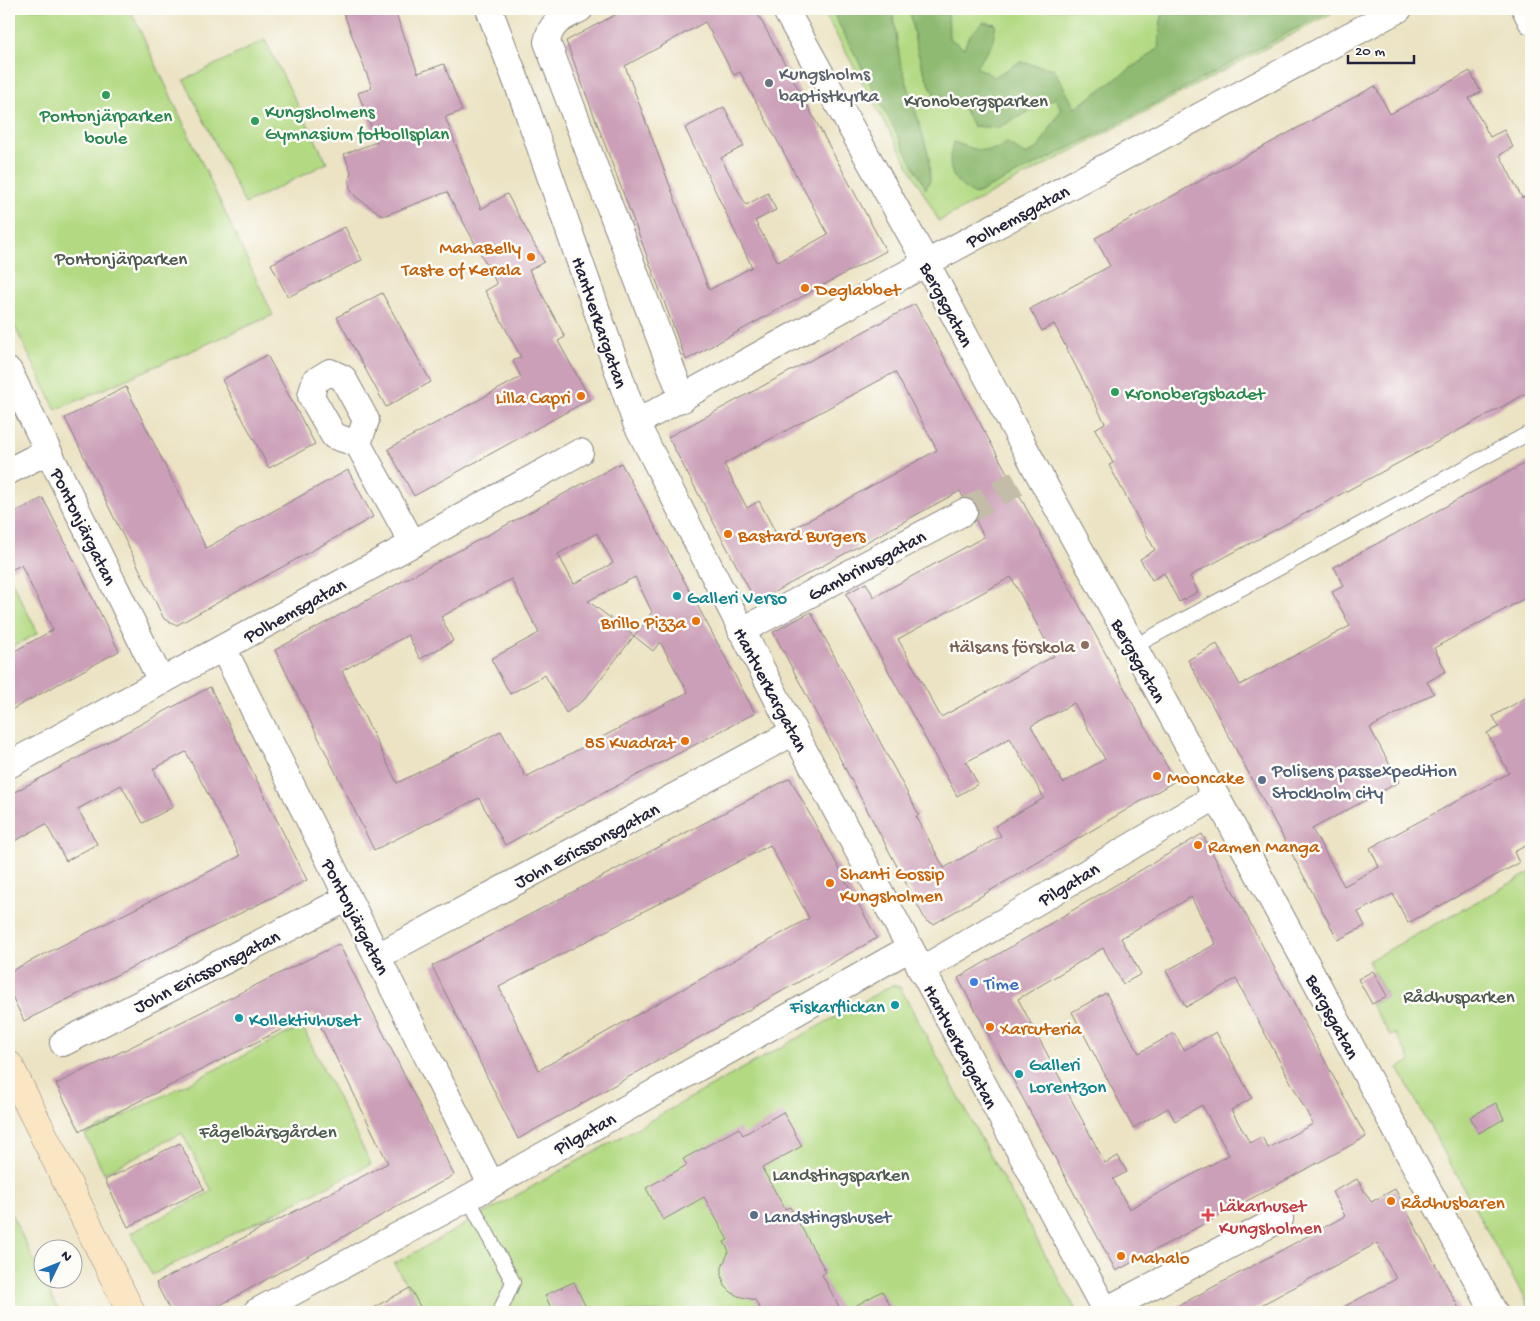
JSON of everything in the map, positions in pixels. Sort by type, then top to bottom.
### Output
[{"type":"street","name":"Hantverkargatan","points":[[489,9],[525,104],[636,424],[794,732],[1105,1312]]},
{"type":"street","points":[[580,9],[554,24],[549,32],[547,42],[683,398]]},
{"type":"street","name":"Bergsgatan","points":[[785,9],[927,264],[1027,477],[1133,647],[1494,1312]]},
{"type":"street","name":"Polhemsgatan","points":[[636,424],[927,264],[1399,9]]},
{"type":"street","points":[[1525,9],[1531,21]]},
{"type":"street","name":"Pontonjärgatan","points":[[9,372],[161,682]]},
{"type":"street","points":[[358,444],[413,544]]},
{"type":"street","points":[[9,471],[48,452]]},
{"type":"street","name":"Polhemsgatan","points":[[9,765],[580,452]]},
{"type":"street","name":"Gambrinusgatan","points":[[741,631],[964,512]]},
{"type":"street","name":"Pontonjärgatan","points":[[223,648],[491,1184]]},
{"type":"street","name":"John Ericssonsgatan","points":[[378,956],[794,732]]},
{"type":"street","name":"Pilgatan","points":[[256,1312],[491,1184],[1216,797]]},
{"type":"street","name":"John Ericssonsgatan","points":[[63,1043],[348,898]]},
{"type":"street","points":[[9,1065],[131,1312]]},
{"type":"street","points":[[1105,1312],[1280,1219]]},
{"type":"lane","points":[[1133,647],[1531,432]]},
{"type":"lane","points":[[468,1198],[513,1282],[500,1310],[501,1312]]},
{"type":"green space","name":"Pontonjärparken","points":[[9,9],[130,9],[273,315],[56,410],[9,315]]},
{"type":"green space","name":"Kronobergsparken","points":[[822,9],[1340,9],[939,221]]},
{"type":"green space","points":[[831,9],[892,9],[900,60],[929,156],[930,180],[926,189]]},
{"type":"green space","points":[[910,9],[948,9],[949,38],[964,48],[969,36],[983,22],[996,24],[992,45],[976,67],[994,77],[1020,62],[1054,69],[1075,108],[1158,49],[1161,20],[1165,9],[1333,9],[1100,133],[974,195],[953,176],[950,156],[954,142],[981,150],[994,149],[1007,143],[1026,155],[1039,147],[1061,110],[1056,98],[997,128],[973,126],[964,109],[953,97],[938,102],[919,57]]},
{"type":"green space","name":"Kungsholmens Gymnasium fotbollsplan","points":[[265,40],[327,163],[245,204],[184,80]]},
{"type":"green space","points":[[11,580],[38,633],[9,649],[9,581]]},
{"type":"green space","name":"Rådhusparken","points":[[1531,872],[1531,1311],[1398,1068],[1411,1061],[1395,1033],[1390,1035],[1371,1004],[1387,996],[1368,961]]},
{"type":"green space","name":"Landstingsparken","points":[[892,985],[900,987],[1077,1312],[423,1312],[394,1264]]},
{"type":"green space","name":"Fågelbärsgården","points":[[302,1026],[371,1164],[152,1275],[131,1233],[212,1191],[182,1133],[104,1173],[85,1135]]},
{"type":"green space","points":[[9,1209],[32,1256],[32,1288],[47,1288],[59,1312],[9,1312]]},
{"type":"building","points":[[342,9],[394,9],[418,73],[444,64],[462,111],[445,117],[481,209],[507,194],[544,262],[529,270],[565,337],[558,341],[590,399],[414,496],[388,449],[521,377],[513,361],[521,357],[485,291],[497,284],[447,192],[383,216],[356,197],[350,189],[349,179],[351,172],[344,154],[377,142],[358,93],[372,88]]},
{"type":"building","points":[[626,9],[755,9],[886,251],[686,360],[566,41]],"holes":[[[705,22],[734,75],[740,72],[828,234],[778,262],[755,221],[776,210],[768,193],[746,205],[721,158],[744,146],[724,107],[685,128],[752,267],[709,290],[625,66]]]},
{"type":"building","points":[[1470,71],[1481,92],[1469,98],[1490,137],[1504,130],[1513,147],[1500,155],[1522,198],[1531,193],[1531,391],[1190,576],[1198,592],[1179,602],[1164,573],[1152,580],[1140,559],[1155,550],[1109,465],[1113,463],[1095,429],[1105,423],[1054,324],[1042,331],[1030,309],[1110,266],[1095,238],[1375,86],[1390,114]]},
{"type":"building","points":[[345,227],[362,260],[288,297],[271,264]]},
{"type":"building","points":[[382,293],[431,382],[386,407],[337,317]]},
{"type":"building","points":[[915,304],[1175,781],[934,924],[926,921],[773,632],[811,612],[919,815],[916,816],[944,868],[1001,836],[995,826],[1044,798],[1010,738],[966,762],[978,784],[957,796],[846,594],[866,583],[874,597],[984,537],[976,521],[979,513],[977,505],[971,499],[963,497],[960,491],[756,602],[668,437]],"holes":[[[895,372],[937,450],[778,537],[759,501],[747,508],[724,464]],[[1011,577],[1054,656],[941,717],[898,639]],[[1074,703],[1105,759],[1063,783],[1031,726]]]},
{"type":"building","points":[[267,355],[315,444],[269,468],[222,380]]},
{"type":"building","points":[[126,387],[206,548],[348,470],[373,517],[177,625],[164,619],[65,418]]},
{"type":"building","points":[[1531,460],[1531,595],[1434,648],[1446,671],[1427,682],[1434,693],[1370,728],[1399,782],[1312,829],[1344,886],[1379,867],[1370,848],[1509,773],[1487,733],[1499,727],[1493,716],[1531,695],[1531,843],[1514,852],[1519,863],[1408,923],[1393,894],[1358,912],[1365,926],[1338,940],[1188,660],[1217,644],[1240,685],[1350,626],[1332,592],[1344,586],[1334,567]]},
{"type":"building","points":[[621,463],[755,713],[505,845],[479,798],[374,850],[275,650]],"holes":[[[597,533],[613,563],[574,584],[558,554]],[[635,577],[652,612],[634,636],[588,601]],[[511,579],[539,633],[491,659],[510,694],[545,675],[566,713],[585,699],[634,636],[653,651],[660,642],[688,692],[526,777],[501,731],[397,783],[342,671],[408,635],[420,659],[453,641],[441,617]]]},
{"type":"building","points":[[43,498],[119,651],[9,711],[9,654],[53,630],[21,565],[9,571],[9,515]]},
{"type":"building","points":[[210,687],[307,880],[24,1021],[9,990],[9,972],[240,856],[186,752],[153,769],[173,807],[143,823],[121,785],[78,809],[97,844],[66,861],[46,824],[9,844],[9,795]]},
{"type":"building","points":[[790,778],[877,938],[518,1139],[432,966]],"holes":[[[770,845],[809,918],[539,1070],[499,987]]]},
{"type":"building","points":[[1202,834],[1366,1137],[1116,1271],[958,978]],"holes":[[[1191,897],[1216,944],[1166,971],[1186,1007],[1236,979],[1313,1124],[1268,1148],[1262,1137],[1250,1143],[1231,1110],[1252,1098],[1216,1032],[1184,1050],[1174,1033],[1139,1053],[1106,993],[1072,1012],[1133,1128],[1168,1108],[1175,1121],[1202,1105],[1229,1155],[1129,1209],[1113,1179],[1127,1172],[1118,1156],[1105,1163],[1018,999],[1103,948],[1123,984],[1141,974],[1121,938]]]},
{"type":"building","points":[[339,944],[454,1175],[208,1312],[171,1312],[156,1283],[388,1163],[314,1013],[80,1131],[56,1084]]},
{"type":"building","points":[[1373,971],[1387,996],[1372,1004],[1358,979]]},
{"type":"building","points":[[1496,1103],[1504,1119],[1479,1133],[1470,1117]]},
{"type":"building","name":"Landstingshuset","points":[[783,1112],[802,1146],[762,1168],[785,1209],[790,1207],[826,1272],[822,1275],[842,1312],[762,1312],[755,1300],[738,1296],[725,1286],[722,1267],[729,1251],[724,1242],[728,1240],[704,1197],[663,1220],[646,1188],[687,1165],[683,1159],[739,1128],[743,1135]]},
{"type":"building","points":[[180,1143],[204,1189],[128,1227],[105,1180]]},
{"type":"building","points":[[1357,1179],[1371,1202],[1395,1189],[1461,1312],[1334,1312],[1396,1279],[1377,1243],[1248,1312],[1167,1312],[1345,1216],[1332,1192]]},
{"type":"building","points":[[574,1282],[588,1312],[553,1312],[545,1295]]},
{"type":"building","points":[[410,1288],[423,1312],[365,1312]]},
{"type":"building","points":[[882,1291],[894,1312],[844,1312]]},
{"type":"tunnel","points":[[964,512],[1017,483]]},
{"type":"place","name":"Kungsholms baptistkyrka","points":[[769,83]]},
{"type":"place","name":"Pontonjärparken boule","points":[[106,95]]},
{"type":"place","name":"Kungsholmens Gymnasium fotbollsplan","points":[[255,121]]},
{"type":"place","name":"MahaBelly Taste of Kerala","points":[[531,257]]},
{"type":"place","name":"Deglabbet","points":[[805,288]]},
{"type":"place","name":"Kronobergsbadet","points":[[1115,392]]},
{"type":"place","name":"Lilla Capri","points":[[581,396]]},
{"type":"place","name":"Bastard Burgers","points":[[728,534]]},
{"type":"place","name":"Galleri Verso","points":[[677,596]]},
{"type":"place","name":"Brillo Pizza","points":[[696,621]]},
{"type":"place","name":"Hälsans förskola","points":[[1085,645]]},
{"type":"place","name":"85 Kvadrat","points":[[685,741]]},
{"type":"place","name":"Mooncake","points":[[1157,776]]},
{"type":"place","name":"Polisens passexpedition Stockholm city","points":[[1262,780]]},
{"type":"place","name":"Ramen Manga","points":[[1198,845]]},
{"type":"place","name":"Shanti Gossip Kungsholmen","points":[[830,883]]},
{"type":"place","name":"Time","points":[[974,982]]},
{"type":"place","name":"Fiskarflickan","points":[[895,1005]]},
{"type":"place","name":"Kollektivhuset","points":[[239,1018]]},
{"type":"place","name":"Xarcuteria","points":[[990,1027]]},
{"type":"place","name":"Galleri Lorentzon","points":[[1019,1074]]},
{"type":"place","name":"Rådhusbaren","points":[[1391,1201]]},
{"type":"place","name":"Landstingshuset","points":[[754,1215]]},
{"type":"place","name":"Läkarhuset Kungsholmen","points":[[1208,1215]]},
{"type":"place","name":"Mahalo","points":[[1121,1256]]}]
